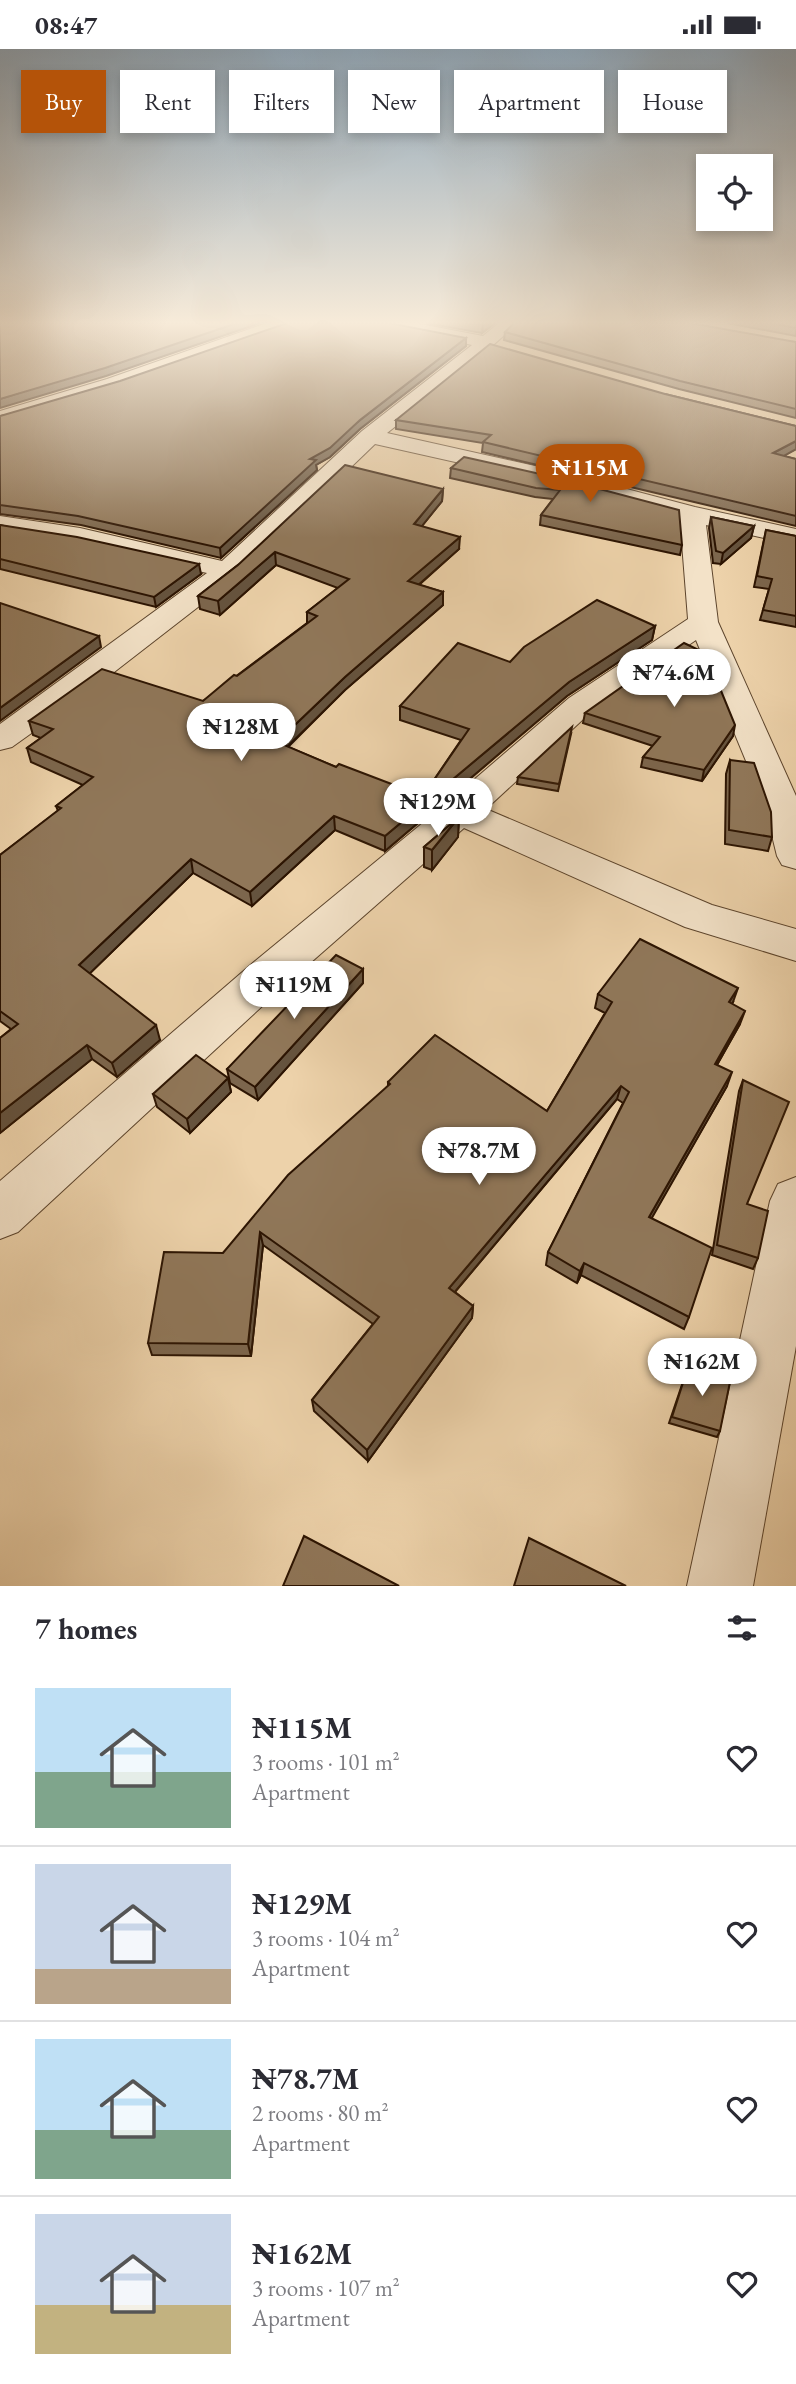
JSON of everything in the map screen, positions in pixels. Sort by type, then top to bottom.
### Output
[{"type":"street","points":[[0,418],[76,395]]},
{"type":"street","points":[[0,740],[71,690],[228,570],[370,436],[424,395]]},
{"type":"street","points":[[370,436],[562,479],[692,514],[796,537]]},
{"type":"street","points":[[692,514],[703,622],[790,808],[796,856]]},
{"type":"street","points":[[0,524],[80,536],[228,570]]},
{"type":"street","points":[[0,1214],[268,974],[580,705],[703,622]]},
{"type":"street","points":[[460,811],[699,916],[796,945]]},
{"type":"street","points":[[720,1586],[796,1201]]},
{"type":"building","points":[[0,395],[14,395],[0,399]]},
{"type":"building","points":[[73,395],[393,395],[330,448],[310,459],[316,460],[220,548],[78,516],[0,505],[0,416]]},
{"type":"building","points":[[427,395],[668,395],[796,426],[796,441],[773,453],[796,459],[796,516],[483,442],[491,435],[396,420]]},
{"type":"building","points":[[737,395],[796,395],[796,409]]},
{"type":"building","points":[[464,457],[558,478],[679,510],[682,545],[541,515],[560,490],[536,488],[451,468]]},
{"type":"building","points":[[345,465],[443,489],[414,524],[460,537],[408,581],[443,592],[345,677],[277,742],[336,767],[339,764],[423,796],[469,729],[400,706],[458,643],[510,662],[524,647],[597,600],[655,626],[569,682],[385,836],[334,816],[250,892],[191,859],[79,965],[156,1025],[112,1063],[87,1045],[0,1113],[0,1038],[18,1024],[0,1011],[0,855],[61,808],[56,806],[93,777],[27,748],[53,729],[29,721],[102,669],[203,701],[234,675],[237,676],[317,616],[307,612],[349,579],[275,552],[218,601],[198,596],[238,565]]},
{"type":"building","points":[[711,517],[754,526],[723,553],[716,551]]},
{"type":"building","points":[[0,525],[77,537],[199,564],[154,597],[0,559]]},
{"type":"building","points":[[766,530],[796,536],[796,616],[763,610],[772,579],[757,576]]},
{"type":"building","points":[[0,603],[99,636],[0,708]]},
{"type":"building","points":[[684,643],[705,653],[711,667],[696,677],[717,681],[735,725],[704,770],[643,757],[660,737],[585,713]]},
{"type":"building","points":[[572,727],[559,784],[518,777]]},
{"type":"building","points":[[730,760],[754,763],[771,812],[772,837],[729,830]]},
{"type":"building","points":[[459,817],[432,850],[424,847]]},
{"type":"building","points":[[640,939],[738,988],[729,1002],[745,1011],[715,1064],[732,1072],[649,1217],[712,1248],[689,1317],[584,1263],[580,1271],[548,1252],[629,1092],[621,1086],[449,1288],[473,1306],[367,1450],[312,1400],[379,1317],[260,1232],[248,1344],[148,1343],[164,1252],[223,1253],[288,1175],[390,1084],[388,1082],[435,1035],[547,1111],[612,1002],[598,994]]},
{"type":"building","points":[[336,955],[363,969],[255,1087],[227,1069]]},
{"type":"building","points":[[196,1055],[228,1078],[187,1119],[153,1094]]},
{"type":"building","points":[[743,1080],[789,1102],[747,1204],[768,1211],[758,1258],[717,1245]]},
{"type":"building","points":[[690,1361],[730,1382],[720,1431],[672,1417]]},
{"type":"building","points":[[304,1536],[399,1586],[283,1586]]},
{"type":"building","points":[[529,1538],[626,1586],[514,1586]]}]
